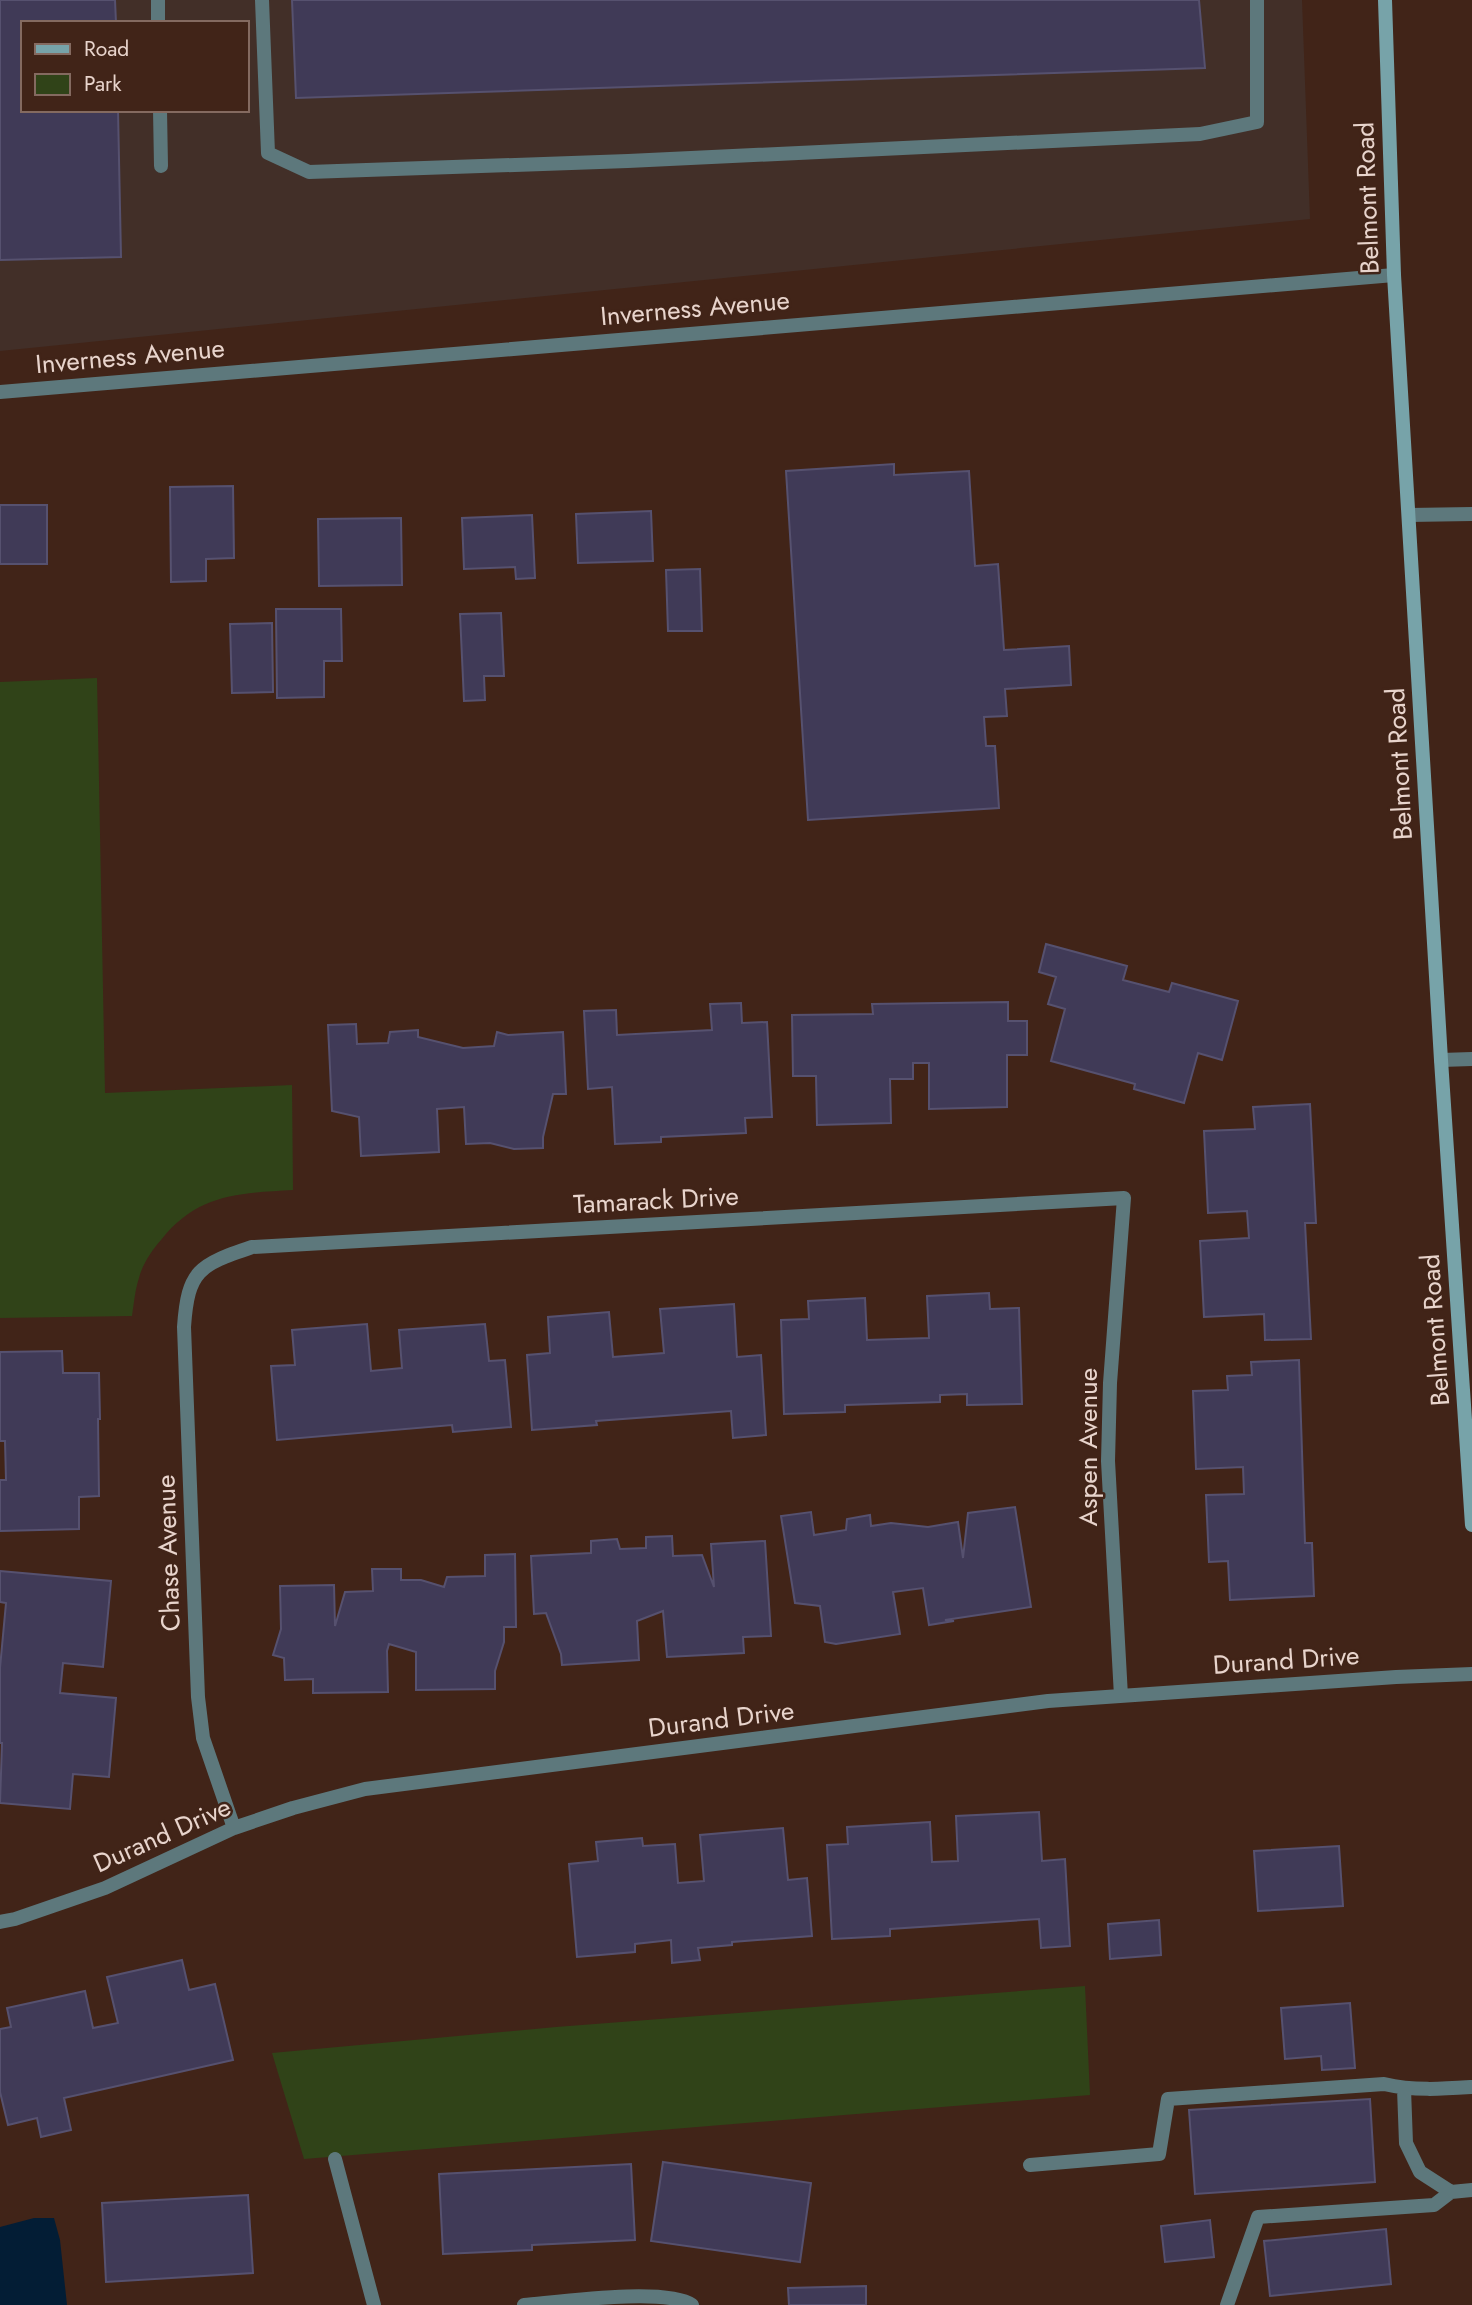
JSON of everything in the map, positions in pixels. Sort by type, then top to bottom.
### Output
[{"type":"main road","name":"Belmont Road","points":[[1385,0],[1394,275],[1472,1525]]},
{"type":"street","points":[[158,0],[159,21]]},
{"type":"street","points":[[262,0],[268,153],[309,172],[628,161],[1200,134],[1256,122],[1257,0]]},
{"type":"street","points":[[160,112],[161,166]]},
{"type":"street","name":"Inverness Avenue","points":[[0,391],[1394,275]]},
{"type":"street","points":[[1409,515],[1472,514]]},
{"type":"street","points":[[1441,1060],[1472,1059]]},
{"type":"street","name":"Tamarack Drive","points":[[197,1273],[220,1258],[252,1247],[1124,1198]]},
{"type":"street","name":"Aspen Avenue","points":[[1121,1696],[1108,1461],[1110,1383],[1124,1198]]},
{"type":"street","name":"Chase Avenue","points":[[197,1273],[186,1298],[184,1327],[198,1698],[203,1738],[233,1828]]},
{"type":"street","name":"Durand Drive","points":[[0,1922],[106,1888],[233,1828],[293,1808],[365,1789],[1048,1701],[1472,1674]]},
{"type":"street","points":[[1030,2165],[1159,2154],[1168,2099],[1384,2084],[1404,2089],[1472,2087]]},
{"type":"street","points":[[1404,2089],[1406,2143],[1420,2172],[1451,2192]]},
{"type":"street","points":[[335,2159],[374,2305]]},
{"type":"street","points":[[1227,2305],[1258,2217],[1434,2205],[1451,2192],[1472,2190]]},
{"type":"street","points":[[524,2305],[651,2295],[685,2300],[692,2305]]},
{"type":"shaded area","points":[[0,0],[1302,0],[1310,219],[0,351]]},
{"type":"green space","points":[[97,678],[105,1093],[292,1085],[293,1190],[237,1195],[204,1205],[189,1213],[161,1240],[145,1263],[136,1287],[132,1316],[0,1318],[0,682]]},
{"type":"green space","points":[[1085,1986],[1090,2095],[304,2159],[272,2053],[556,2027]]},
{"type":"water","points":[[34,2218],[54,2218],[60,2240],[67,2305],[0,2305],[0,2227]]},
{"type":"building","points":[[0,0],[115,0],[116,21],[21,21],[21,112],[118,112],[121,257],[0,260]]},
{"type":"building","points":[[292,0],[1199,0],[1205,68],[296,98]]},
{"type":"building","points":[[894,464],[894,475],[969,471],[975,566],[998,564],[1004,650],[1069,646],[1071,685],[1005,689],[1007,716],[984,717],[986,746],[995,746],[999,808],[808,820],[786,471]]},
{"type":"building","points":[[233,486],[234,558],[206,559],[206,581],[171,582],[170,487]]},
{"type":"building","points":[[0,505],[47,505],[47,564],[0,564]]},
{"type":"building","points":[[651,511],[653,561],[578,563],[576,514]]},
{"type":"building","points":[[532,515],[535,578],[516,579],[515,567],[464,569],[462,518]]},
{"type":"building","points":[[401,518],[402,585],[319,586],[318,519]]},
{"type":"building","points":[[700,569],[702,631],[668,631],[666,570]]},
{"type":"building","points":[[276,609],[341,609],[342,661],[324,661],[324,697],[277,698]]},
{"type":"building","points":[[501,613],[504,676],[484,676],[485,700],[464,701],[460,614]]},
{"type":"building","points":[[272,623],[273,692],[232,693],[230,624]]},
{"type":"building","points":[[1046,944],[1127,966],[1123,980],[1169,992],[1172,983],[1238,1001],[1222,1060],[1198,1053],[1184,1103],[1134,1089],[1135,1084],[1051,1061],[1065,1009],[1048,1004],[1056,977],[1039,972]]},
{"type":"building","points":[[1008,1002],[1008,1021],[1027,1021],[1027,1055],[1007,1055],[1007,1107],[929,1109],[929,1063],[913,1063],[913,1079],[890,1079],[891,1123],[817,1125],[816,1076],[793,1076],[792,1015],[873,1014],[872,1004]]},
{"type":"building","points":[[741,1003],[742,1023],[767,1022],[772,1117],[745,1118],[746,1133],[661,1137],[661,1142],[615,1144],[612,1087],[588,1089],[584,1011],[616,1010],[617,1035],[712,1030],[710,1004]]},
{"type":"building","points":[[356,1024],[357,1044],[388,1043],[390,1032],[418,1030],[418,1037],[463,1048],[494,1046],[497,1032],[508,1035],[563,1032],[566,1094],[553,1094],[543,1148],[514,1149],[490,1143],[466,1144],[464,1107],[437,1109],[439,1152],[361,1156],[359,1117],[332,1111],[328,1025]]},
{"type":"building","points":[[1310,1104],[1316,1223],[1305,1223],[1311,1339],[1265,1340],[1264,1314],[1204,1317],[1200,1241],[1249,1238],[1247,1211],[1208,1213],[1204,1131],[1255,1129],[1253,1107]]},
{"type":"building","points":[[989,1293],[990,1309],[1019,1308],[1022,1404],[967,1405],[967,1394],[940,1395],[940,1402],[845,1405],[845,1412],[784,1414],[781,1320],[809,1319],[808,1301],[865,1298],[867,1340],[929,1338],[927,1296]]},
{"type":"building","points":[[734,1304],[737,1357],[761,1355],[766,1435],[733,1438],[731,1411],[596,1421],[597,1425],[532,1430],[527,1355],[550,1353],[548,1317],[609,1312],[613,1357],[664,1353],[660,1309]]},
{"type":"building","points":[[367,1324],[371,1371],[402,1368],[399,1330],[485,1324],[489,1361],[505,1360],[511,1427],[453,1432],[452,1425],[277,1440],[271,1366],[295,1365],[292,1330]]},
{"type":"building","points":[[62,1351],[63,1373],[99,1373],[99,1496],[79,1497],[79,1529],[0,1531],[0,1480],[6,1480],[5,1441],[0,1441],[0,1352]]},
{"type":"building","points":[[1299,1360],[1305,1543],[1312,1543],[1314,1596],[1230,1600],[1228,1561],[1209,1562],[1206,1495],[1244,1494],[1243,1467],[1196,1469],[1193,1391],[1228,1390],[1227,1376],[1252,1375],[1251,1362]]},
{"type":"building","points":[[1015,1507],[1031,1607],[945,1620],[954,1621],[929,1625],[923,1588],[893,1592],[900,1634],[836,1644],[825,1642],[820,1606],[795,1603],[781,1516],[811,1512],[814,1535],[846,1530],[847,1519],[870,1515],[871,1526],[891,1523],[928,1527],[958,1522],[963,1558],[968,1513]]},
{"type":"building","points":[[672,1536],[673,1556],[702,1555],[714,1587],[711,1544],[765,1541],[771,1636],[743,1637],[744,1653],[667,1657],[663,1611],[637,1621],[639,1660],[562,1665],[561,1654],[546,1613],[534,1614],[531,1556],[591,1553],[591,1541],[617,1539],[620,1549],[646,1548],[646,1537]]},
{"type":"building","points":[[515,1554],[516,1627],[504,1627],[504,1642],[495,1671],[495,1689],[416,1690],[416,1652],[389,1644],[388,1692],[313,1693],[313,1679],[285,1680],[284,1658],[273,1655],[281,1629],[280,1586],[334,1585],[335,1626],[345,1592],[373,1591],[372,1569],[401,1569],[401,1580],[421,1580],[444,1587],[447,1577],[485,1576],[485,1555]]},
{"type":"building","points":[[0,1571],[111,1581],[103,1667],[63,1663],[60,1693],[116,1698],[109,1777],[73,1774],[70,1809],[0,1803],[0,1668],[6,1603],[0,1602]]},
{"type":"building","points":[[1039,1812],[1042,1861],[1065,1859],[1070,1946],[1041,1948],[1039,1919],[890,1929],[890,1936],[832,1939],[827,1845],[848,1844],[847,1827],[930,1822],[932,1862],[958,1861],[956,1816]]},
{"type":"building","points":[[783,1828],[788,1880],[807,1878],[812,1936],[732,1942],[732,1945],[698,1948],[700,1960],[672,1963],[671,1940],[635,1944],[635,1952],[577,1957],[569,1864],[598,1861],[596,1842],[642,1838],[643,1846],[675,1844],[678,1883],[704,1881],[700,1835]]},
{"type":"building","points":[[1339,1846],[1343,1906],[1258,1911],[1254,1851]]},
{"type":"building","points":[[1159,1920],[1161,1955],[1110,1959],[1108,1924]]},
{"type":"building","points":[[182,1960],[189,1990],[215,1984],[233,2060],[64,2098],[71,2130],[41,2137],[37,2118],[8,2125],[0,2092],[0,2029],[11,2027],[7,2008],[85,1991],[93,2028],[118,2023],[107,1977]]},
{"type":"building","points":[[1350,2003],[1355,2068],[1322,2070],[1321,2056],[1285,2059],[1281,2008]]},
{"type":"building","points":[[1370,2099],[1375,2182],[1195,2194],[1189,2110]]},
{"type":"building","points":[[663,2162],[811,2183],[800,2262],[651,2241]]},
{"type":"building","points":[[631,2164],[635,2240],[532,2245],[532,2250],[443,2254],[439,2174]]},
{"type":"building","points":[[248,2195],[253,2273],[106,2282],[102,2203]]},
{"type":"building","points":[[1210,2220],[1214,2257],[1165,2262],[1161,2226]]},
{"type":"building","points":[[1386,2229],[1391,2284],[1270,2296],[1264,2241]]},
{"type":"building","points":[[866,2286],[866,2305],[789,2305],[788,2288]]}]
